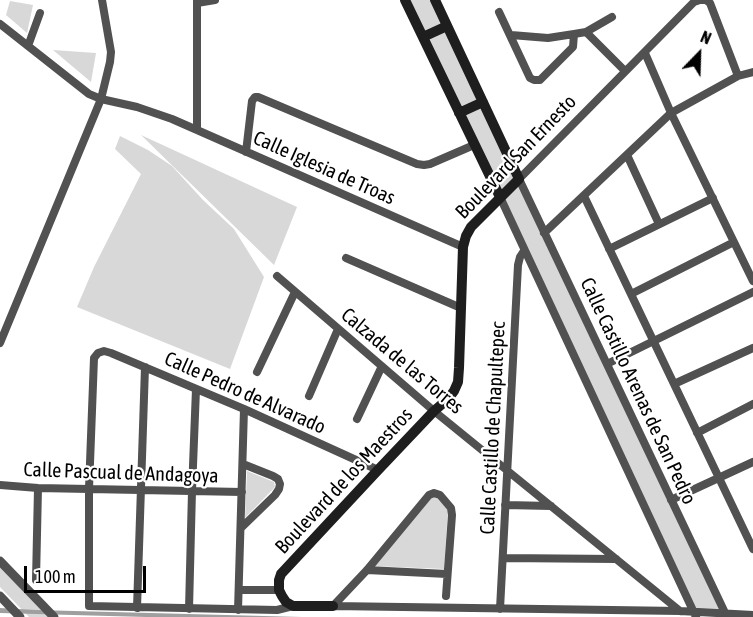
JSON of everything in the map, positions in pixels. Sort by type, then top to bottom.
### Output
[{"type":"main road","points":[[405,0],[500,197]]},
{"type":"main road","points":[[435,0],[519,179]]},
{"type":"main road","points":[[423,38],[447,26]]},
{"type":"main road","points":[[459,113],[483,102]]},
{"type":"main road","name":"Boulevard San Ernesto","points":[[434,411],[448,399],[458,382],[465,236],[471,227],[519,179]]},
{"type":"main road","name":"Boulevard de los Maestros","points":[[279,590],[281,574],[434,411]]},
{"type":"main road","points":[[279,590],[286,602],[293,606],[328,612]]},
{"type":"street","points":[[0,343],[101,99],[111,52],[102,0]]},
{"type":"street","points":[[197,130],[197,2],[214,0]]},
{"type":"street","points":[[706,0],[710,3],[738,76]]},
{"type":"street","name":"Boulevard San Ernesto","points":[[519,179],[694,2],[706,0]]},
{"type":"street","points":[[499,12],[530,78],[534,81],[540,80],[573,47],[574,34]]},
{"type":"street","points":[[28,46],[40,13]]},
{"type":"street","points":[[511,35],[548,38],[586,32],[612,17]]},
{"type":"street","points":[[0,24],[89,93],[101,99]]},
{"type":"street","points":[[586,32],[625,71]]},
{"type":"street","points":[[645,53],[671,113],[753,281]]},
{"type":"street","points":[[544,233],[671,113],[738,76],[753,72]]},
{"type":"street","points":[[246,152],[252,101],[255,97],[417,164],[430,164],[474,145]]},
{"type":"street","name":"Calle Iglesia de Troas","points":[[101,99],[137,107],[172,119],[463,247]]},
{"type":"street","points":[[627,155],[659,224]]},
{"type":"street","name":"Calle Castillo Arenas de San Pedro","points":[[519,179],[726,615]]},
{"type":"street","points":[[584,196],[753,549]]},
{"type":"street","points":[[500,197],[695,615]]},
{"type":"street","points":[[609,249],[712,198]]},
{"type":"street","points":[[631,294],[734,242]]},
{"type":"street","name":"Calle Castillo de Chapultepec","points":[[500,609],[518,265],[524,251]]},
{"type":"street","points":[[346,258],[461,308]]},
{"type":"street","name":"Calzada de las Torres","points":[[277,276],[434,411],[680,611]]},
{"type":"street","points":[[258,372],[295,292]]},
{"type":"street","points":[[607,364],[753,292]]},
{"type":"street","points":[[309,396],[338,329]]},
{"type":"street","points":[[674,384],[753,348]]},
{"type":"street","name":"Calle Pedro de Alvarado","points":[[89,489],[93,365],[94,358],[98,353],[104,351],[244,409],[378,470]]},
{"type":"street","points":[[357,418],[382,366]]},
{"type":"street","points":[[137,608],[145,367]]},
{"type":"street","points":[[189,609],[196,389]]},
{"type":"street","points":[[697,433],[753,404]]},
{"type":"street","points":[[238,610],[244,409]]},
{"type":"street","points":[[671,500],[753,462]]},
{"type":"street","points":[[241,528],[275,495],[280,484],[273,476],[243,464]]},
{"type":"street","name":"Calle Pascual de Andagoya","points":[[0,485],[38,488],[242,492]]},
{"type":"street","points":[[36,580],[38,488]]},
{"type":"street","points":[[89,489],[89,606],[238,610],[278,610],[293,606]]},
{"type":"street","points":[[328,612],[367,570],[429,495],[434,493],[440,495],[451,508],[452,515],[446,596]]},
{"type":"street","points":[[505,505],[551,506]]},
{"type":"street","points":[[502,558],[616,559]]},
{"type":"street","points":[[0,561],[51,614]]},
{"type":"street","points":[[367,570],[447,574]]},
{"type":"street","points":[[239,590],[279,590]]},
{"type":"street","points":[[0,596],[21,617]]},
{"type":"street","points":[[328,612],[500,609],[609,614],[680,611],[695,615],[753,615]]},
{"type":"shaded area","points":[[408,0],[433,0],[723,612],[695,611]]},
{"type":"shaded area","points":[[10,1],[33,5],[27,33],[6,15]]},
{"type":"shaded area","points":[[53,50],[96,53],[91,82]]},
{"type":"shaded area","points":[[141,135],[297,207],[274,265]]},
{"type":"shaded area","points":[[120,136],[148,150],[172,166],[234,229],[264,277],[230,369],[77,307],[94,267],[141,174],[115,149]]},
{"type":"shaded area","points":[[247,471],[274,482],[275,487],[245,518]]},
{"type":"shaded area","points":[[434,496],[448,510],[444,569],[373,566],[430,498]]},
{"type":"shaded area","points":[[0,566],[49,617],[29,617],[0,587]]},
{"type":"shaded area","points":[[0,608],[302,617],[146,617],[0,613]]}]
